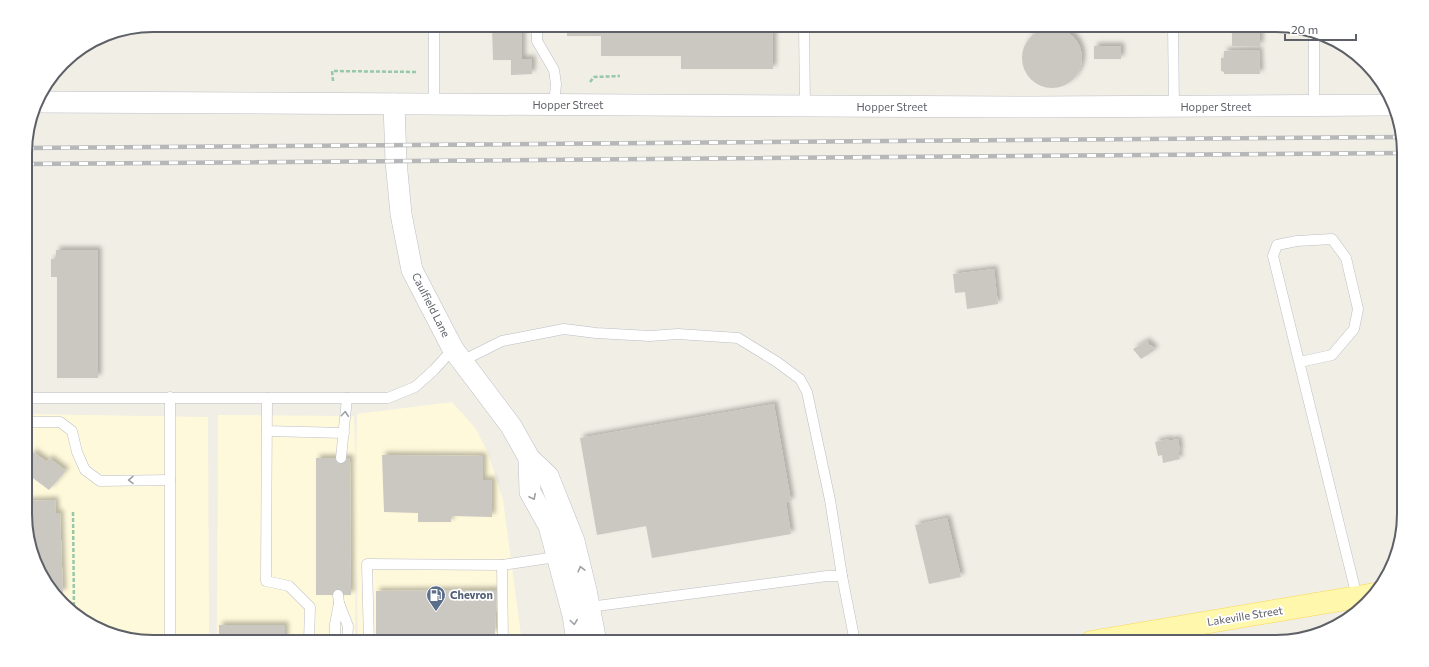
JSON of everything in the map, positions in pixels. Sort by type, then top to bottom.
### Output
[{"type":"main road","name":"Lakeville Street","points":[[1166,635],[1365,596]]},
{"type":"street","name":"Hopper Street","points":[[43,102],[1174,107],[1388,105]]},
{"type":"street","name":"Caulfield Lane","points":[[394,104],[396,161],[401,214],[412,270],[458,355],[511,426],[529,458],[548,476],[574,541],[595,635]]},
{"type":"street","name":"Caulfield Lane","points":[[529,458],[530,492],[549,526],[556,557],[573,615],[576,635]]},
{"type":"lane","points":[[434,32],[434,104]]},
{"type":"lane","points":[[537,32],[537,41],[554,70],[556,84],[554,105]]},
{"type":"lane","points":[[804,32],[805,106]]},
{"type":"lane","points":[[1173,32],[1174,107]]},
{"type":"lane","points":[[1314,38],[1314,106]]},
{"type":"lane","points":[[1300,362],[1332,355],[1354,330],[1358,309],[1346,258],[1332,239],[1297,241],[1277,245],[1273,256],[1300,362],[1366,595]]},
{"type":"lane","points":[[32,398],[388,398],[415,387],[434,370],[458,355],[502,341],[564,329],[603,334],[650,336],[678,334],[738,338],[777,362],[800,379],[807,392],[830,500],[842,576],[854,635]]},
{"type":"lane","points":[[170,397],[170,635]]},
{"type":"lane","points":[[267,398],[266,581],[289,586],[310,607],[309,635]]},
{"type":"lane","points":[[341,458],[346,398]]},
{"type":"lane","points":[[32,422],[60,422],[72,431],[77,452],[85,470],[100,480],[170,480]]},
{"type":"lane","points":[[267,431],[344,433]]},
{"type":"lane","points":[[369,635],[367,564],[502,565],[556,557]]},
{"type":"lane","points":[[502,565],[503,635]]},
{"type":"lane","points":[[589,607],[827,576],[842,576]]},
{"type":"lane","points":[[335,635],[338,599],[348,626],[347,635]]},
{"type":"path","points":[[73,512],[74,606]]},
{"type":"shaded area","points":[[452,402],[476,429],[488,453],[503,500],[521,635],[358,635],[356,558],[355,635],[217,635],[218,415],[354,416],[356,473],[357,414]]},
{"type":"shaded area","points":[[32,414],[208,417],[209,635],[145,635],[129,633],[106,626],[92,619],[67,600],[57,588],[41,561],[36,546],[32,514]]},
{"type":"building","points":[[492,32],[522,32],[522,59],[532,59],[532,74],[511,75],[511,60],[493,60]]},
{"type":"building","points":[[567,32],[773,32],[773,69],[681,69],[681,56],[601,56],[601,36],[567,36]]},
{"type":"building","points":[[1037,32],[1067,32],[1077,41],[1082,52],[1082,64],[1077,75],[1069,83],[1058,88],[1046,88],[1035,83],[1027,75],[1022,64],[1022,52],[1024,46]]},
{"type":"building","points":[[1232,32],[1260,32],[1260,46],[1232,46]]},
{"type":"building","points":[[1094,46],[1121,46],[1121,59],[1094,59]]},
{"type":"building","points":[[1259,50],[1260,74],[1224,74],[1224,72],[1221,71],[1221,58],[1224,58],[1224,51]]},
{"type":"building","points":[[56,250],[98,250],[98,378],[57,378],[57,277],[51,277],[51,259],[56,259]]},
{"type":"building","points":[[994,269],[998,304],[967,309],[965,292],[955,293],[953,274]]},
{"type":"building","points":[[1147,341],[1155,350],[1141,359],[1133,349]]},
{"type":"building","points":[[774,404],[791,501],[786,502],[791,534],[652,558],[646,526],[597,535],[580,438]]},
{"type":"building","points":[[1169,439],[1169,441],[1178,439],[1180,451],[1178,452],[1180,459],[1163,463],[1162,455],[1158,456],[1155,442]]},
{"type":"building","points":[[33,452],[47,462],[49,458],[66,471],[49,490],[32,477]]},
{"type":"building","points":[[382,455],[483,456],[483,480],[492,480],[492,517],[451,516],[451,522],[418,522],[418,513],[384,512]]},
{"type":"building","points":[[316,458],[350,458],[351,595],[316,595]]},
{"type":"building","points":[[55,500],[56,513],[60,513],[63,593],[61,593],[48,575],[41,561],[33,530],[32,501]]},
{"type":"building","points":[[947,518],[961,577],[929,584],[915,525]]},
{"type":"building","name":"Chevron","points":[[497,590],[495,634],[376,635],[376,591]]},
{"type":"building","points":[[219,625],[285,625],[285,635],[219,635]]},
{"type":"railway","points":[[32,148],[1396,137]]},
{"type":"railway","points":[[32,164],[1397,153]]},
{"type":"place","name":"Chevron","points":[[436,612]]}]
